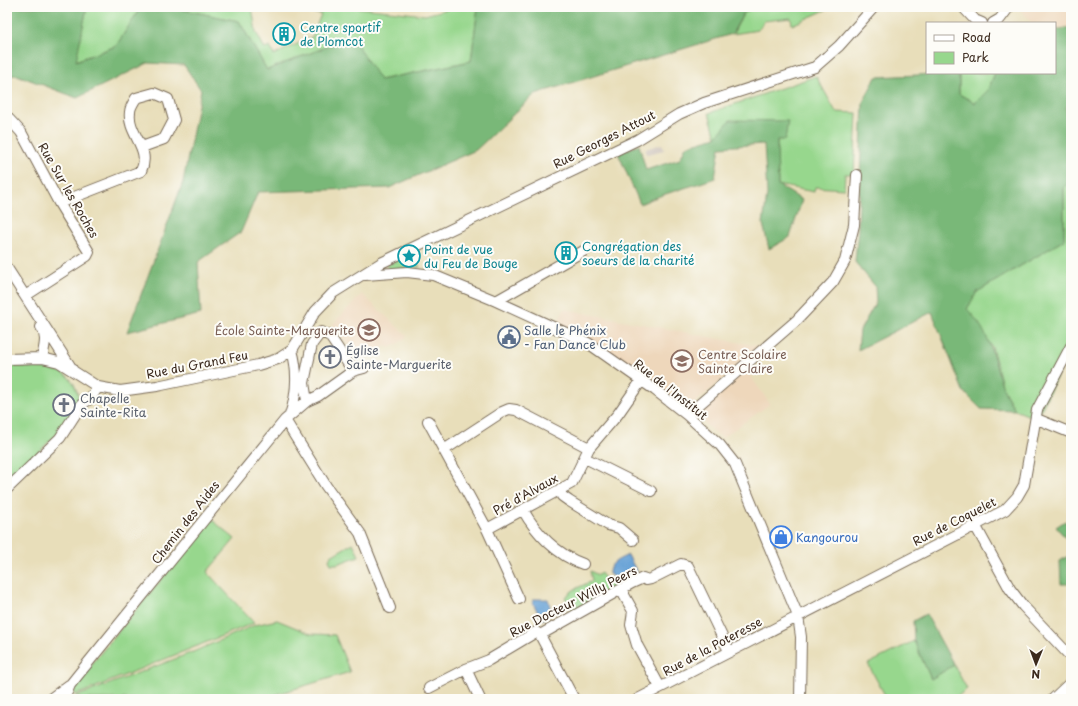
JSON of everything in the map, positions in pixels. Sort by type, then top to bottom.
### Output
[{"type":"street","points":[[963,7],[975,20],[980,22]]},
{"type":"street","points":[[995,22],[1000,19],[1009,7]]},
{"type":"street","name":"Rue Georges Attout","points":[[363,276],[381,263],[637,140],[679,114],[704,102],[815,67],[838,46],[872,9]]},
{"type":"street","points":[[59,203],[141,171],[145,163],[142,148],[131,125],[130,111],[136,98],[154,93],[168,99],[174,120],[164,139],[142,148]]},
{"type":"street","name":"Rue Sur les Roches","points":[[7,117],[21,132],[59,203],[89,252],[87,256],[27,300]]},
{"type":"street","points":[[687,415],[797,320],[834,282],[845,261],[854,225],[857,175]]},
{"type":"street","points":[[496,301],[587,249]]},
{"type":"street","points":[[7,268],[74,372]]},
{"type":"street","name":"Rue de l'Institut","points":[[363,276],[420,273],[433,275],[496,301],[588,343],[687,415],[720,445],[735,464],[798,616],[800,637],[800,699]]},
{"type":"street","name":"Rue du Grand Feu","points":[[7,359],[42,358],[59,362],[98,387],[120,391],[157,386],[258,365],[278,359],[292,350],[315,312],[333,293],[346,284],[363,276]]},
{"type":"street","points":[[27,300],[30,313],[45,332],[46,339],[42,358]]},
{"type":"street","points":[[307,401],[304,383],[312,344],[321,332],[328,335],[353,371]]},
{"type":"street","name":"Rue de Coquelet","points":[[798,616],[1005,510],[1021,491],[1037,419],[1037,410],[1071,346]]},
{"type":"street","name":"Chemin des Aides","points":[[64,699],[70,685],[288,417],[294,403],[296,366],[292,350]]},
{"type":"street","points":[[364,368],[353,371],[318,396],[307,401],[288,417],[326,486],[360,533],[390,608]]},
{"type":"street","name":"Pré d'Alvaux","points":[[487,529],[560,491],[572,483],[590,448],[618,414],[642,381]]},
{"type":"street","points":[[7,489],[60,438],[82,404],[90,399],[98,387]]},
{"type":"street","points":[[444,450],[502,412],[509,410],[516,410],[590,448]]},
{"type":"street","points":[[1037,419],[1071,433]]},
{"type":"street","points":[[428,421],[487,529],[519,598]]},
{"type":"street","points":[[585,458],[651,491]]},
{"type":"street","points":[[560,491],[562,496],[569,502],[608,525],[619,528],[633,540]]},
{"type":"street","points":[[523,510],[540,536],[572,560],[583,564]]},
{"type":"street","points":[[975,525],[1007,584],[1018,600],[1071,657]]},
{"type":"street","name":"Rue Docteur Willy Peers","points":[[429,688],[466,669],[489,660],[536,632],[540,635],[643,578],[646,580],[651,579],[681,564],[688,566],[729,651]]},
{"type":"street","points":[[624,588],[624,595],[633,611],[631,625],[637,645],[660,687]]},
{"type":"street","name":"Rue de la Poteresse","points":[[638,699],[798,616]]},
{"type":"street","points":[[540,635],[574,699]]},
{"type":"street","points":[[466,669],[480,699]]},
{"type":"street","points":[[1053,699],[1071,682]]},
{"type":"street","points":[[50,699],[70,685]]},
{"type":"shaded area","points":[[1018,7],[1071,7],[1071,27],[1056,30],[1056,22],[1031,22]]},
{"type":"shaded area","points":[[662,144],[664,150],[647,154],[645,149]]},
{"type":"shaded area","name":"École Sainte-Marguerite","points":[[362,294],[407,336],[399,343],[389,348],[386,346],[359,356],[352,350],[332,325]]},
{"type":"shaded area","name":"Centre Scolaire Sainte Claire","points":[[564,309],[762,347],[686,410],[557,325]]},
{"type":"shaded area","points":[[744,367],[770,404],[722,438],[693,414]]},
{"type":"green space","points":[[7,7],[87,7],[76,61],[116,46],[141,7],[169,7],[239,21],[267,70],[352,37],[380,80],[471,61],[478,7],[753,7],[743,14],[732,34],[535,94],[476,150],[389,188],[258,192],[241,232],[198,262],[201,314],[127,332],[183,182],[201,90],[184,65],[148,63],[77,98],[17,75],[7,76]]},
{"type":"green space","points":[[87,7],[141,7],[116,46],[75,61]]},
{"type":"green space","points":[[169,7],[252,7],[256,32],[265,49],[270,47],[274,55],[312,37],[321,14],[270,10],[267,7],[352,7],[425,15],[456,7],[478,7],[471,61],[379,80],[352,37],[267,70],[239,21]]},
{"type":"green space","points":[[753,7],[832,7],[792,25],[791,18],[764,21],[758,30],[733,34],[743,14]]},
{"type":"green space","points":[[1071,27],[1071,102],[1066,107],[1067,117],[1071,120],[1071,180],[1064,187],[1064,240],[977,292],[967,309],[982,328],[990,346],[1003,388],[1015,410],[981,409],[963,391],[932,312],[858,350],[860,330],[876,302],[875,286],[855,262],[858,228],[863,102],[876,77],[959,74],[959,94],[975,103],[988,90],[995,74],[1056,74],[1056,30]]},
{"type":"green space","points":[[959,74],[995,74],[988,90],[975,103],[959,94]]},
{"type":"green space","points":[[816,76],[836,112],[857,113],[854,174],[845,174],[844,189],[815,187],[814,192],[778,185],[777,140],[731,120],[716,137],[709,113]]},
{"type":"green space","points":[[730,120],[788,121],[785,140],[777,140],[778,185],[802,200],[790,237],[769,249],[763,224],[767,194],[764,144],[720,147],[715,178],[668,193],[640,204],[618,153],[639,145],[646,170],[680,159],[686,146],[716,137]]},
{"type":"green space","points":[[1071,180],[1071,346],[1037,419],[1015,410],[1003,389],[992,347],[967,309],[977,292],[1064,240],[1064,187]]},
{"type":"green space","points":[[411,254],[420,267],[389,270],[387,265]]},
{"type":"green space","points":[[15,366],[46,368],[61,372],[72,381],[76,388],[80,402],[56,435],[7,482],[7,367]]},
{"type":"green space","points":[[211,519],[235,539],[207,572],[254,623],[76,695],[74,692],[75,687],[95,660]]},
{"type":"green space","points":[[1065,521],[1071,526],[1071,544],[1056,527]]},
{"type":"green space","points":[[353,543],[359,556],[337,564],[331,564],[329,560],[331,556]]},
{"type":"green space","points":[[1071,554],[1071,584],[1061,584],[1060,561]]},
{"type":"green space","points":[[590,571],[598,575],[601,573],[609,584],[619,587],[573,612],[565,597],[575,589],[592,581]]},
{"type":"green space","points":[[926,614],[954,665],[931,679],[914,641],[913,621]]},
{"type":"green space","points":[[277,620],[311,634],[335,635],[350,672],[261,699],[70,699],[193,652],[255,625]]},
{"type":"green space","points":[[914,641],[931,679],[954,665],[967,689],[954,699],[887,699],[868,664]]},
{"type":"water","points":[[628,555],[637,572],[623,578],[609,574],[612,564]]},
{"type":"water","points":[[533,599],[548,599],[552,614],[542,620],[533,603]]},
{"type":"place","name":"Centre sportif de Plomcot","points":[[284,34]]},
{"type":"place","name":"Congrégation des soeurs de la charité","points":[[566,253]]},
{"type":"place","name":"Point de vue du Feu de Bouge","points":[[409,256]]},
{"type":"place","name":"École Sainte-Marguerite","points":[[369,330]]},
{"type":"place","name":"Salle le Phénix - Fan Dance Club","points":[[509,337]]},
{"type":"place","name":"Église Sainte-Marguerite","points":[[330,357]]},
{"type":"place","name":"Centre Scolaire Sainte Claire","points":[[682,361]]},
{"type":"place","name":"Chapelle Sainte-Rita","points":[[64,405]]},
{"type":"place","name":"Kangourou","points":[[781,537]]}]
